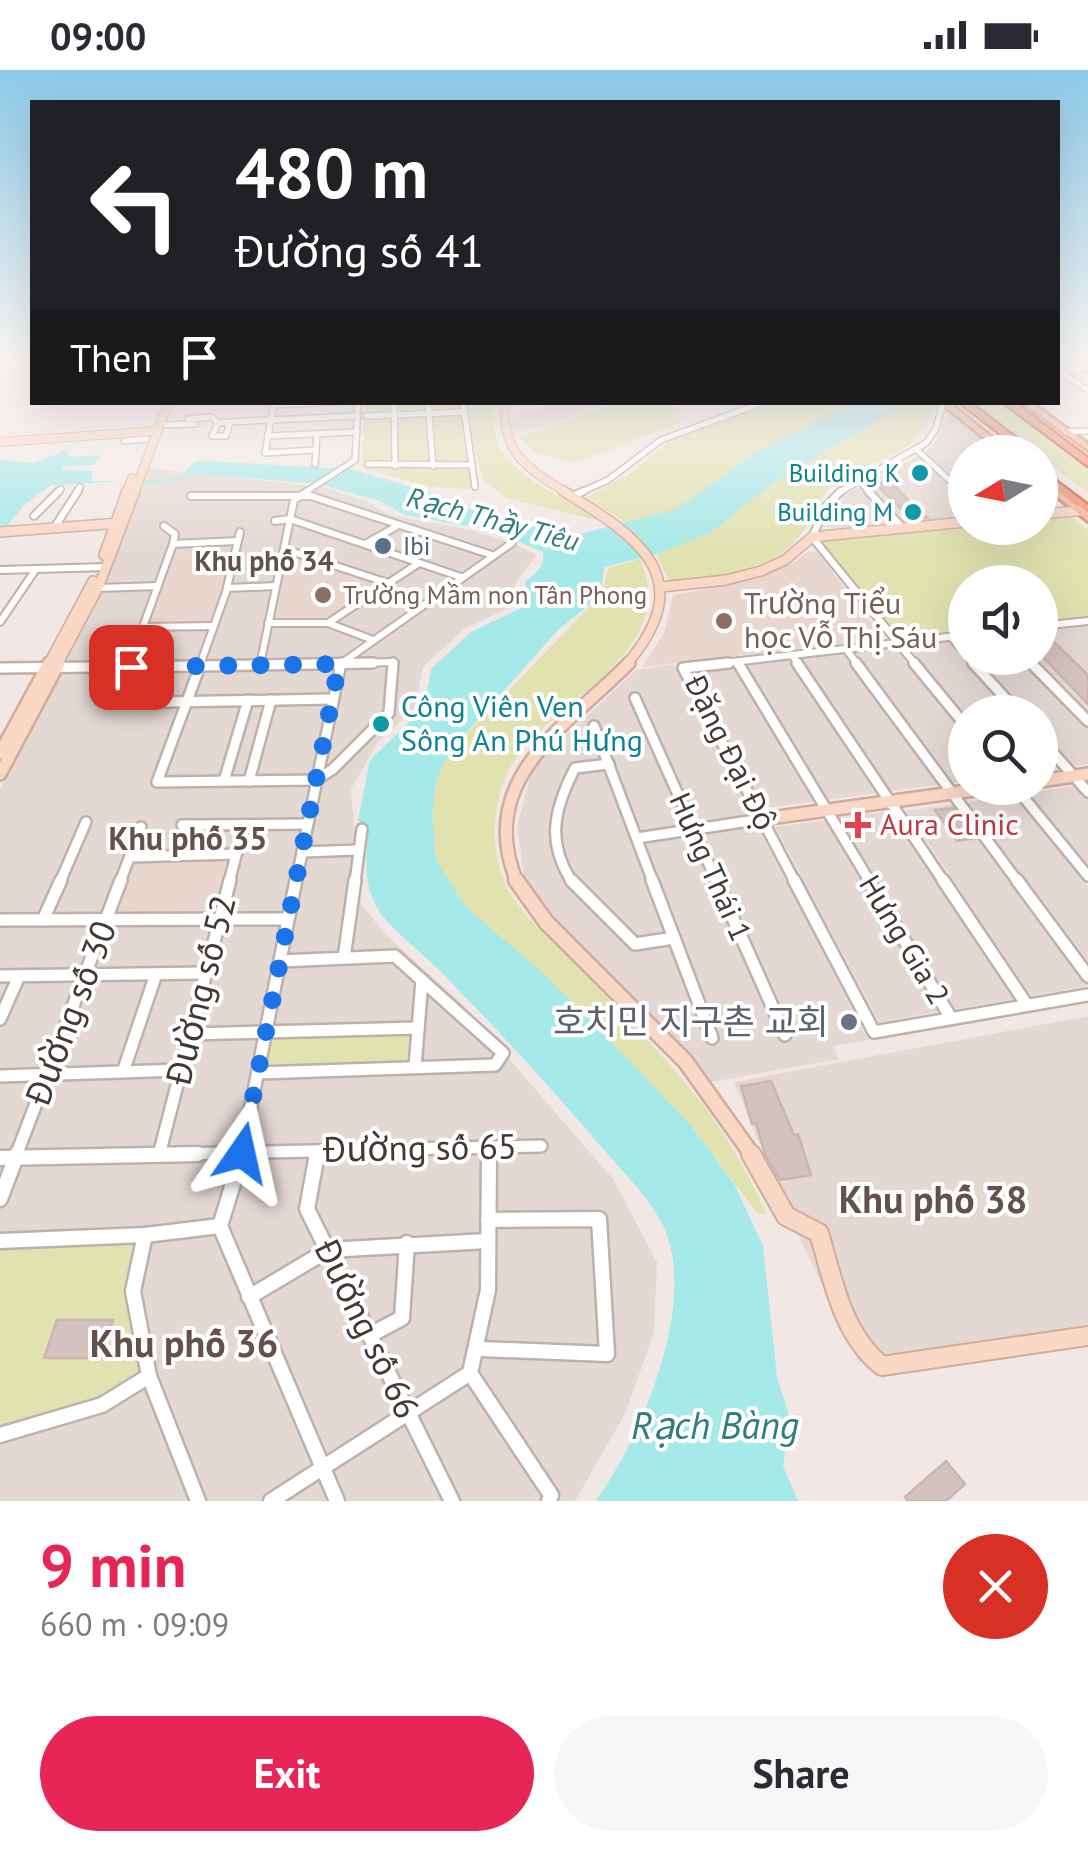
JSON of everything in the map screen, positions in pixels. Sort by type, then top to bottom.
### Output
[{"type":"highway","points":[[1035,423],[1088,463]]},
{"type":"highway","points":[[1047,423],[1088,452]]},
{"type":"highway","points":[[1058,475],[1088,498]]},
{"type":"highway","points":[[1058,490],[1086,512]]},
{"type":"main road","points":[[1050,423],[1062,433]]},
{"type":"street","points":[[0,774],[103,567],[157,423]]},
{"type":"street","points":[[218,423],[212,436],[226,436],[230,423]]},
{"type":"street","points":[[270,423],[265,453],[315,450]]},
{"type":"street","points":[[260,665],[294,500],[356,460],[359,423]]},
{"type":"street","points":[[394,423],[395,466]]},
{"type":"street","points":[[430,423],[433,466]]},
{"type":"street","points":[[466,423],[474,486]]},
{"type":"street","points":[[501,423],[513,454],[533,472],[575,495],[632,536],[658,579],[655,620],[633,656],[592,701],[538,748],[518,776],[507,834],[512,868],[521,891],[544,920],[671,1046],[726,1113],[772,1186],[786,1216],[819,1233],[854,1334],[866,1356],[882,1366],[1088,1336]]},
{"type":"street","points":[[575,495],[608,480],[661,440],[708,423]]},
{"type":"street","points":[[658,579],[726,580],[785,560],[812,537],[830,500],[857,479],[917,450],[934,434],[937,423]]},
{"type":"street","points":[[124,441],[195,424]]},
{"type":"street","points":[[1062,433],[1088,430]]},
{"type":"street","points":[[0,442],[153,432]]},
{"type":"street","points":[[268,436],[357,432]]},
{"type":"street","points":[[315,464],[316,434]]},
{"type":"street","points":[[917,450],[948,479]]},
{"type":"street","points":[[368,464],[472,464]]},
{"type":"street","points":[[857,479],[903,528]]},
{"type":"street","points":[[54,528],[80,487]]},
{"type":"street","points":[[34,516],[61,489]]},
{"type":"street","points":[[192,496],[304,493],[492,555]]},
{"type":"street","points":[[1058,513],[1086,512]]},
{"type":"street","points":[[275,521],[290,518],[461,577]]},
{"type":"street","points":[[3,532],[120,523]]},
{"type":"street","points":[[812,537],[948,524]]},
{"type":"street","points":[[286,538],[309,525]]},
{"type":"street","points":[[365,544],[399,525]]},
{"type":"street","points":[[122,667],[142,627],[173,544],[175,534],[164,526]]},
{"type":"street","points":[[0,668],[122,667],[199,666],[260,665],[339,664],[394,662],[389,713],[332,769],[316,780],[157,782],[199,666],[214,626],[227,588],[238,536],[173,544]]},
{"type":"street","points":[[812,537],[948,703]]},
{"type":"street","points":[[337,1501],[220,1226],[242,1153],[339,664],[512,543]]},
{"type":"street","points":[[284,549],[388,583]]},
{"type":"street","points":[[328,623],[418,562]]},
{"type":"street","points":[[0,570],[103,567]]},
{"type":"street","points":[[0,753],[98,588],[103,567]]},
{"type":"street","points":[[0,622],[36,569]]},
{"type":"street","points":[[98,588],[158,586]]},
{"type":"street","points":[[227,588],[276,586]]},
{"type":"street","points":[[1058,624],[1088,621]]},
{"type":"street","points":[[268,624],[328,623],[373,640]]},
{"type":"street","points":[[142,627],[214,626]]},
{"type":"street","name":"Đặng Đại Độ","points":[[948,637],[683,668],[874,1032],[951,1018]]},
{"type":"street","points":[[846,649],[948,787]]},
{"type":"street","points":[[792,655],[1027,1005]]},
{"type":"street","points":[[738,662],[827,810]]},
{"type":"street","points":[[985,675],[1003,695]]},
{"type":"street","points":[[1044,675],[1088,721]]},
{"type":"street","name":"Hưng Thái 1","points":[[635,698],[784,1036]]},
{"type":"street","points":[[112,703],[332,699]]},
{"type":"street","points":[[224,782],[248,700]]},
{"type":"street","points":[[249,781],[271,700]]},
{"type":"street","points":[[594,726],[712,1038]]},
{"type":"street","points":[[1058,758],[1088,792]]},
{"type":"street","points":[[609,764],[575,768],[561,790],[552,834],[562,873],[635,944],[674,938]]},
{"type":"street","points":[[1058,778],[1088,774]]},
{"type":"street","points":[[636,838],[948,793]]},
{"type":"street","points":[[962,805],[1088,976]]},
{"type":"street","points":[[1030,805],[1088,876]]},
{"type":"street","name":"Hưng Gia 2","points":[[827,810],[951,1018]]},
{"type":"street","points":[[42,920],[86,822]]},
{"type":"street","points":[[182,825],[307,824]]},
{"type":"street","name":"Đường số 52","points":[[158,1155],[244,825]]},
{"type":"street","name":"Đường số 30","points":[[0,1199],[142,826]]},
{"type":"street","points":[[344,958],[362,829]]},
{"type":"street","points":[[302,852],[359,850]]},
{"type":"street","points":[[130,857],[236,854]]},
{"type":"street","points":[[1,921],[288,919]]},
{"type":"street","points":[[258,1073],[494,1065],[503,1053],[395,956],[280,961]]},
{"type":"street","points":[[0,976],[205,973]]},
{"type":"street","points":[[123,1072],[156,974]]},
{"type":"street","points":[[0,1019],[19,976]]},
{"type":"street","points":[[415,1068],[422,980]]},
{"type":"street","points":[[951,1018],[1088,995]]},
{"type":"street","points":[[190,1034],[418,1028]]},
{"type":"street","points":[[0,1076],[180,1070]]},
{"type":"street","name":"Đường số 65","points":[[0,1158],[541,1146]]},
{"type":"street","points":[[270,1501],[470,1373],[480,1348],[489,1147]]},
{"type":"street","name":"Đường số 66","points":[[316,1151],[307,1208],[450,1500]]},
{"type":"street","points":[[480,1348],[607,1354],[599,1219],[488,1220]]},
{"type":"street","points":[[0,1241],[145,1235],[220,1226]]},
{"type":"street","points":[[145,1235],[133,1291],[149,1376],[198,1501]]},
{"type":"street","points":[[250,1296],[328,1250],[487,1241]]},
{"type":"street","points":[[370,1335],[402,1318],[407,1244]]},
{"type":"street","points":[[470,1373],[552,1495],[549,1501]]},
{"type":"street","points":[[0,1434],[102,1405],[149,1376]]},
{"type":"shaded area","points":[[511,423],[550,423],[512,436]]},
{"type":"shaded area","points":[[945,423],[962,423],[978,435],[948,435],[948,518],[833,529],[825,525],[845,494],[925,453],[937,441]]},
{"type":"shaded area","points":[[148,468],[323,487],[366,501],[390,515],[470,530],[511,542],[537,555],[516,582],[511,607],[464,629],[423,667],[415,707],[378,742],[351,789],[361,904],[385,934],[459,1001],[613,1179],[657,1262],[654,1332],[626,1412],[575,1501],[0,1501],[0,788],[116,557]]},
{"type":"shaded area","points":[[232,544],[223,588],[210,623],[148,625],[174,548]]},
{"type":"shaded area","points":[[809,551],[817,552],[883,636],[880,639],[642,667],[664,633],[673,595],[751,580],[790,565]]},
{"type":"shaded area","name":"Trường Mầm non Tân Phong","points":[[291,554],[377,584],[324,620],[281,620],[277,616]]},
{"type":"shaded area","points":[[1088,625],[1088,713],[1051,675],[1058,675],[1058,628]]},
{"type":"shaded area","points":[[948,641],[948,675],[1037,675],[1056,695],[948,695],[908,646]]},
{"type":"shaded area","points":[[895,647],[948,713],[948,783],[890,791],[801,658]]},
{"type":"shaded area","points":[[789,659],[877,793],[764,808],[691,671]]},
{"type":"shaded area","points":[[674,664],[868,1040],[833,1046],[839,1059],[711,1082],[680,1043],[551,917],[524,877],[517,826],[531,774],[548,752],[636,670]]},
{"type":"shaded area","points":[[1058,697],[1088,728],[1088,764],[1058,768]]},
{"type":"shaded area","points":[[1088,784],[1088,865],[1039,805],[1058,805],[1058,789]]},
{"type":"shaded area","points":[[948,805],[1022,805],[1088,887],[1088,986],[1031,996],[906,811]]},
{"type":"shaded area","points":[[889,811],[1014,999],[879,1022],[775,827]]},
{"type":"shaded area","points":[[231,858],[217,911],[116,912],[135,859]]},
{"type":"shaded area","points":[[1088,1016],[1088,1324],[859,1363],[787,1211],[734,1082]]},
{"type":"green space","points":[[364,423],[493,423],[499,445],[511,462],[546,489],[605,522],[506,498],[483,479],[472,443],[477,489],[431,487],[362,468]]},
{"type":"green space","points":[[560,423],[682,423],[573,463],[538,454],[519,437]]},
{"type":"green space","points":[[720,423],[828,423],[700,501],[635,529],[587,497],[628,475],[668,442]]},
{"type":"green space","points":[[859,423],[926,423],[907,446],[831,488],[798,538],[772,559],[738,571],[669,581],[656,553]]},
{"type":"green space","points":[[997,423],[1027,423],[1043,435],[1013,435]]},
{"type":"green space","points":[[1058,446],[1088,468],[1088,493],[1058,470]]},
{"type":"green space","points":[[1070,515],[1088,530],[1088,616],[1058,620],[1058,565],[948,565],[948,632],[899,638],[820,540],[948,527],[948,545],[1058,545],[1058,516]]},
{"type":"green space","points":[[640,559],[648,591],[644,619],[630,645],[610,669],[536,735],[511,766],[496,810],[496,855],[507,888],[528,918],[642,1034],[707,1110],[739,1160],[766,1214],[758,1214],[692,1127],[465,906],[436,860],[432,813],[437,778],[450,751],[600,596],[609,568]]},
{"type":"green space","points":[[412,1035],[409,1063],[263,1067],[269,1038]]},
{"type":"green space","points":[[129,1245],[136,1255],[143,1366],[134,1379],[79,1408],[0,1428],[0,1251],[14,1246]]},
{"type":"water","name":"Rạch Bàng","points":[[814,423],[874,423],[780,478],[711,532],[656,554],[604,567],[602,585],[589,605],[559,629],[450,751],[437,778],[432,813],[436,860],[465,906],[546,976],[692,1127],[735,1185],[763,1246],[777,1377],[790,1419],[783,1466],[798,1501],[596,1501],[646,1408],[669,1332],[673,1261],[665,1230],[641,1192],[548,1086],[380,912],[368,880],[369,828],[358,821],[370,760],[424,708],[431,669],[471,632],[521,608],[529,596],[525,581],[540,569],[543,552],[490,530],[405,515],[380,501],[318,484],[184,473],[195,462],[204,461],[351,469],[438,495],[485,515],[572,536],[677,509],[753,454]]},
{"type":"water","points":[[67,450],[70,457],[102,455],[93,465],[64,466],[61,470],[93,471],[91,481],[125,481],[51,485],[25,504],[0,534],[0,460],[34,463]]},
{"type":"building","points":[[891,482],[927,518],[911,519],[876,484]]},
{"type":"building","points":[[1058,646],[1088,675],[1088,704],[1058,673]]},
{"type":"building","points":[[953,808],[976,838],[957,841],[935,810]]},
{"type":"building","points":[[771,1081],[794,1135],[798,1134],[811,1175],[780,1180],[765,1154],[756,1123],[752,1124],[741,1086]]},
{"type":"building","points":[[57,1320],[113,1320],[101,1358],[44,1358]]},
{"type":"building","points":[[946,1461],[965,1484],[946,1501],[908,1501],[905,1497]]},
{"type":"waterway","points":[[144,482],[174,480],[189,473]]},
{"type":"place","name":"Building K","points":[[920,473]]},
{"type":"place","name":"Building M","points":[[913,512]]},
{"type":"place","name":"Ibi","points":[[383,546]]},
{"type":"place","name":"Trường Mầm non Tân Phong","points":[[323,595]]},
{"type":"place","name":"Trường Tiểu học Vỗ Thị Sáu","points":[[724,621]]},
{"type":"place","name":"Công Viên Ven Sông An Phú Hưng","points":[[381,724]]},
{"type":"place","name":"Aura Clinic","points":[[858,825]]},
{"type":"place","name":"호치민 지구촌 교회","points":[[849,1022]]},
{"type":"district","name":"Khu phố 34","points":[[264,561]]},
{"type":"district","name":"Khu phố 35","points":[[188,839]]},
{"type":"district","name":"Khu phố 38","points":[[933,1200]]},
{"type":"district","name":"Khu phố 36","points":[[184,1344]]},
{"type":"route","points":[[131,667],[339,664],[242,1153]]},
{"type":"water label","name":"Rạch Thầy Tiêu","points":[[493,519]]}]
